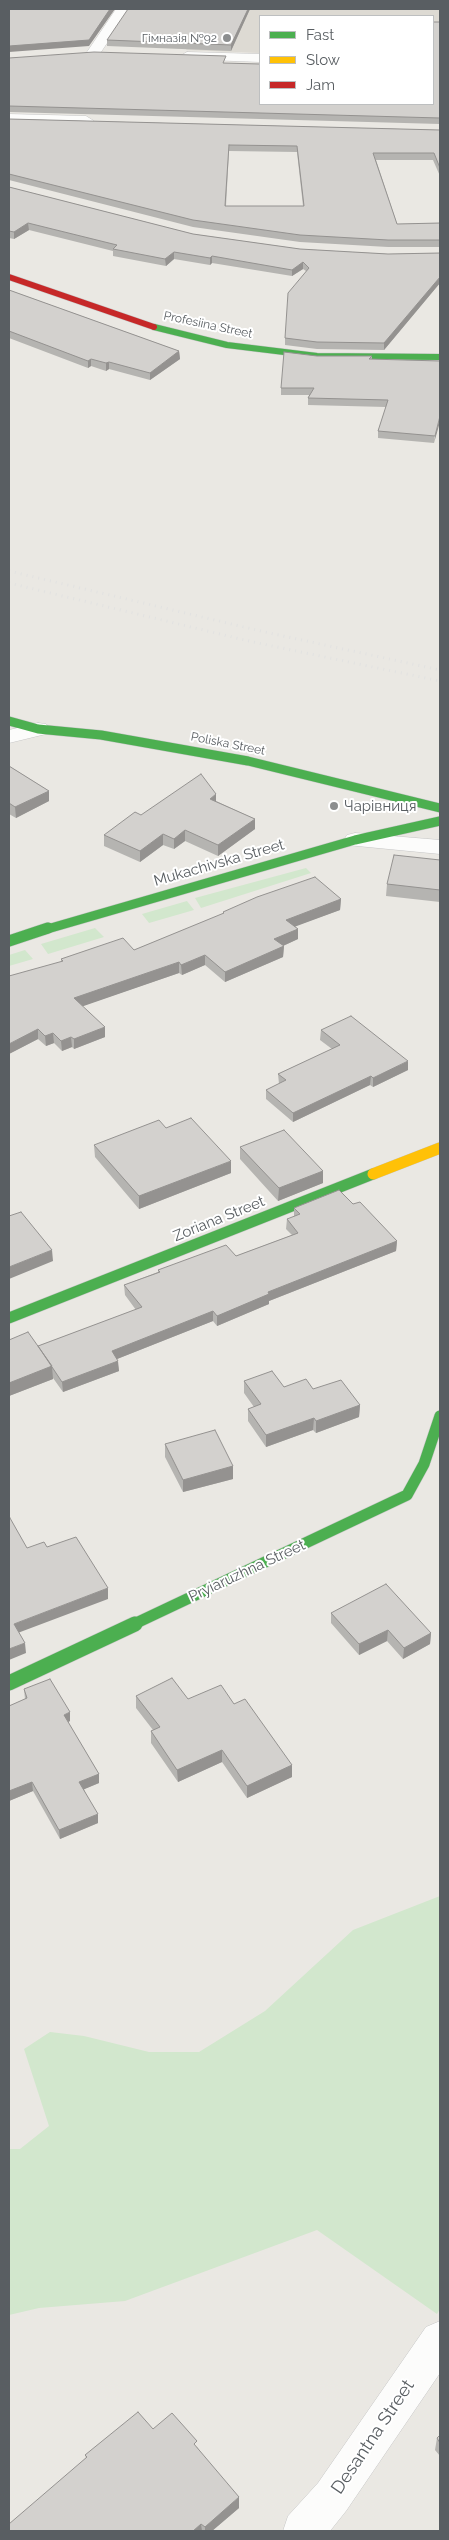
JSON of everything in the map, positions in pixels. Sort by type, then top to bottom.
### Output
[{"type":"street","points":[[94,52],[122,9]]},
{"type":"street","points":[[76,54],[94,52],[114,53]]},
{"type":"street","points":[[172,55],[259,58]]},
{"type":"street","points":[[9,118],[102,122]]},
{"type":"street","name":"Profesiina Street","points":[[9,277],[155,328],[227,345],[317,356],[440,357]]},
{"type":"street","name":"Poliska Street","points":[[9,721],[38,729],[100,735],[248,761],[440,808]]},
{"type":"street","points":[[9,737],[38,729]]},
{"type":"street","name":"Mukachivska Street","points":[[9,941],[77,919],[355,840],[440,821]]},
{"type":"street","points":[[355,840],[440,847]]},
{"type":"street","name":"Zoriana Street","points":[[9,1318],[440,1148]]},
{"type":"street","name":"Pryiaruzhna Street","points":[[9,1683],[407,1495],[424,1464],[440,1416]]},
{"type":"street","name":"Desantna Street","points":[[303,2531],[332,2497],[440,2340]]},
{"type":"shaded area","name":"Гімназія №92","points":[[213,9],[440,9],[440,61],[434,61],[434,15],[259,15],[259,53],[186,50]]},
{"type":"green space","points":[[306,868],[311,873],[201,908],[195,898]]},
{"type":"green space","points":[[187,901],[194,910],[149,923],[142,914]]},
{"type":"green space","points":[[95,928],[104,937],[48,954],[41,944]]},
{"type":"green space","points":[[25,950],[33,959],[9,966],[9,955]]},
{"type":"green space","points":[[440,1896],[440,2309],[437,2314],[317,2230],[125,2301],[39,2308],[9,2315],[9,2149],[20,2149],[49,2126],[24,2049],[50,2032],[84,2036],[149,2052],[199,2052],[265,2011],[353,1930]]},
{"type":"building","points":[[9,9],[110,9],[89,40],[9,46]]},
{"type":"building","points":[[128,9],[248,9],[231,45],[107,40]]},
{"type":"building","points":[[434,22],[440,22],[440,118],[9,106],[9,58],[94,52],[226,56],[223,63],[259,64],[259,105],[434,105]]},
{"type":"building","points":[[9,119],[440,130],[440,168],[434,153],[373,153],[397,224],[440,223],[440,240],[388,240],[300,235],[193,220],[9,174]],"holes":[[[229,145],[297,146],[304,206],[225,206]]]},
{"type":"building","points":[[9,187],[193,234],[300,249],[388,254],[440,253],[440,277],[384,343],[317,342],[285,338],[288,293],[309,268],[303,262],[292,270],[212,256],[210,258],[174,252],[165,259],[113,249],[117,245],[28,223],[14,232],[9,231]]},
{"type":"building","points":[[9,290],[179,351],[150,373],[109,362],[91,359],[88,361],[9,331]]},
{"type":"building","points":[[284,352],[317,356],[372,356],[369,359],[440,361],[440,416],[435,436],[378,431],[388,400],[308,398],[314,388],[281,388]]},
{"type":"building","points":[[9,766],[49,791],[15,807],[9,803]]},
{"type":"building","points":[[201,774],[216,794],[210,799],[255,819],[218,845],[185,830],[174,839],[163,834],[140,851],[104,835],[135,812],[141,815]]},
{"type":"building","points":[[394,855],[440,860],[440,890],[387,884]]},
{"type":"building","points":[[315,877],[341,899],[286,920],[298,929],[274,939],[284,946],[225,972],[205,955],[181,965],[179,962],[74,998],[105,1027],[74,1039],[71,1037],[61,1041],[53,1033],[45,1036],[38,1029],[9,1044],[9,976],[63,961],[61,959],[123,938],[134,950],[224,913],[257,897]]},
{"type":"building","points":[[351,1016],[408,1061],[373,1078],[371,1076],[293,1113],[266,1090],[286,1080],[278,1074],[340,1045],[321,1030]]},
{"type":"building","points":[[191,1118],[231,1161],[139,1196],[94,1145],[159,1120],[166,1128]]},
{"type":"building","points":[[284,1130],[323,1171],[279,1188],[240,1147]]},
{"type":"building","points":[[339,1190],[353,1204],[360,1202],[397,1241],[268,1292],[269,1294],[217,1316],[213,1311],[112,1351],[118,1361],[62,1382],[38,1346],[142,1307],[124,1285],[160,1272],[158,1270],[226,1245],[236,1256],[298,1233],[287,1219],[300,1214],[294,1208]]},
{"type":"building","points":[[21,1212],[52,1250],[9,1267],[9,1216]]},
{"type":"building","points":[[28,1332],[52,1366],[9,1383],[9,1340]]},
{"type":"building","points":[[272,1371],[284,1387],[306,1379],[313,1389],[341,1380],[360,1405],[316,1421],[314,1418],[266,1435],[248,1409],[261,1404],[244,1381]]},
{"type":"building","points":[[215,1430],[233,1466],[183,1480],[165,1444]]},
{"type":"building","points":[[9,1519],[27,1548],[44,1542],[47,1547],[76,1537],[108,1588],[14,1624],[25,1643],[9,1649]]},
{"type":"building","points":[[386,1584],[431,1633],[404,1648],[388,1630],[359,1644],[331,1613]]},
{"type":"building","points":[[172,1678],[188,1699],[221,1685],[234,1704],[245,1699],[292,1765],[247,1786],[222,1750],[177,1770],[151,1731],[160,1727],[136,1696]]},
{"type":"building","points":[[50,1679],[70,1712],[64,1715],[99,1774],[79,1782],[98,1814],[59,1830],[32,1782],[9,1791],[9,1706],[27,1698],[24,1689]]},
{"type":"building","points":[[138,2412],[153,2429],[172,2413],[197,2441],[194,2444],[239,2497],[205,2527],[201,2524],[193,2531],[9,2531],[9,2524],[87,2457],[85,2455]]},
{"type":"railway","points":[[9,571],[265,632],[440,670]]},
{"type":"railway","points":[[9,583],[253,642],[440,681]]},
{"type":"traffic: fast","points":[[154,327],[227,345],[317,356],[440,357]]},
{"type":"traffic: fast","points":[[9,721],[38,729],[101,735],[248,761],[440,808]]},
{"type":"traffic: fast","points":[[9,941],[77,919],[355,840],[440,821]]},
{"type":"traffic: fast","points":[[9,1318],[373,1174]]},
{"type":"traffic: fast","points":[[9,1683],[407,1495],[424,1464],[440,1416]]},
{"type":"traffic: slow","points":[[373,1174],[440,1148]]},
{"type":"traffic: jam","points":[[9,277],[154,327]]},
{"type":"place","name":"Гімназія №92","points":[[227,38]]},
{"type":"place","name":"Чарівниця","points":[[334,806]]}]
